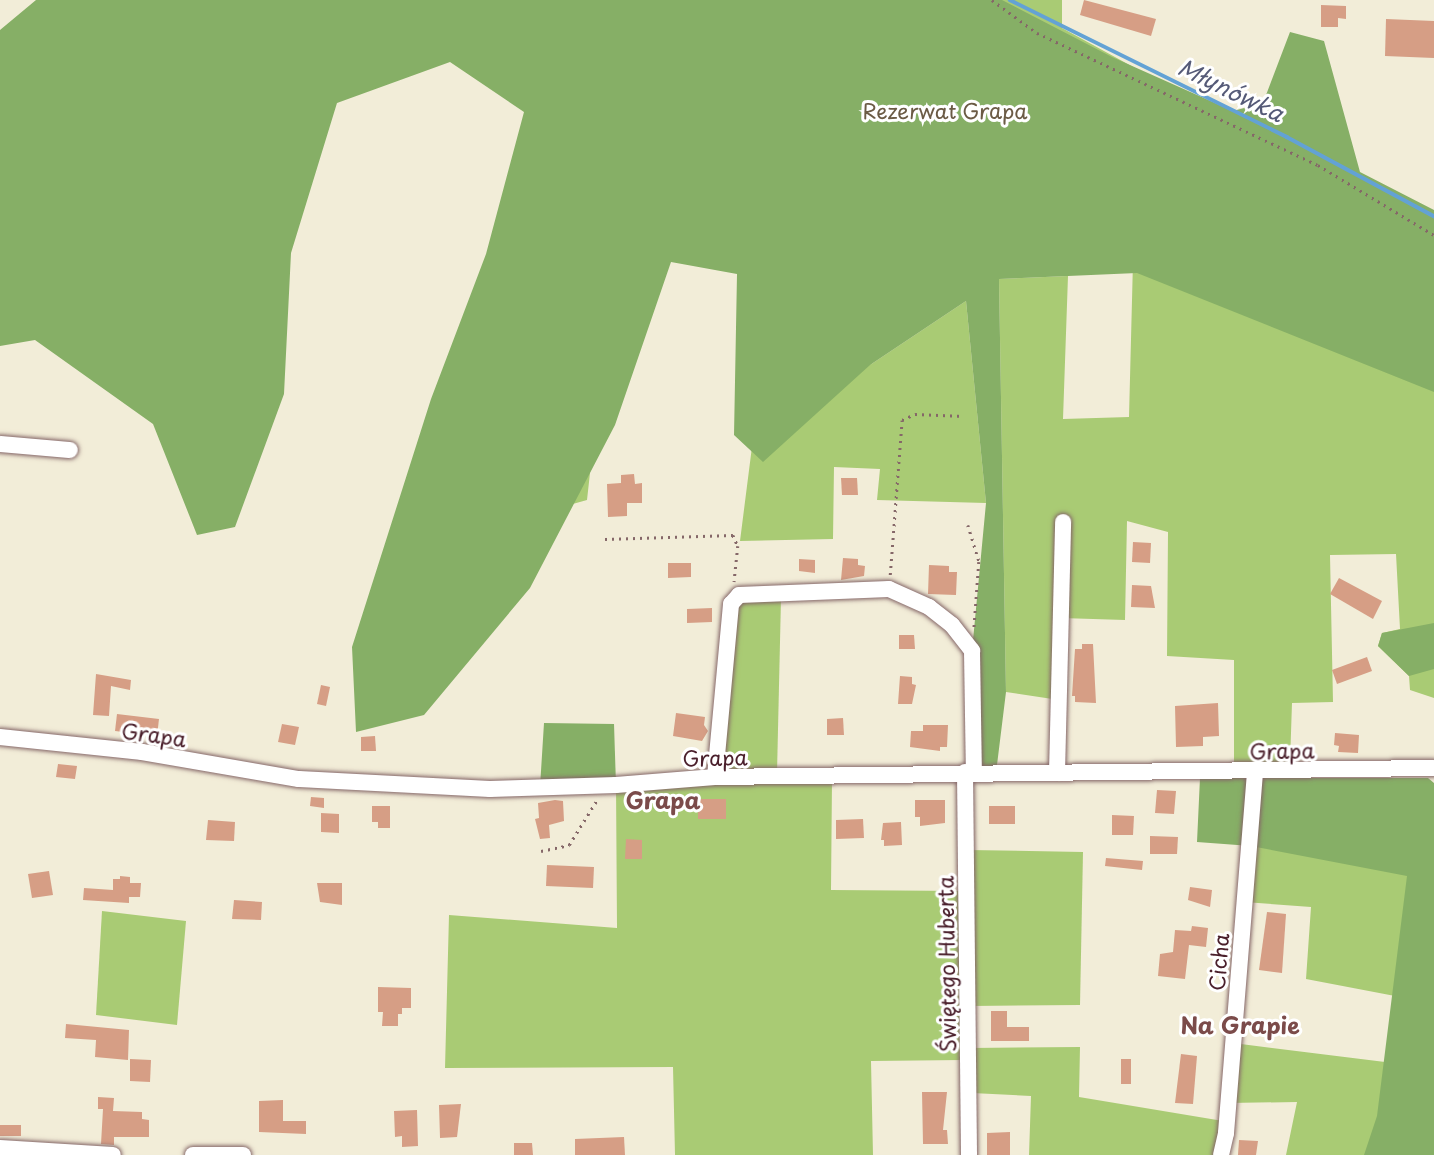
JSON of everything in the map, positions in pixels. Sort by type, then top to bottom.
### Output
[{"type":"street","points":[[0,444],[70,450]]},
{"type":"street","points":[[1057,773],[1063,522]]},
{"type":"street","points":[[715,776],[731,604],[739,596],[889,589],[929,607],[952,625],[972,651]]},
{"type":"street","name":"Świętego Huberta","points":[[969,1155],[972,651]]},
{"type":"street","name":"Grapa","points":[[0,737],[142,752],[299,779],[490,789],[606,785],[715,776],[1434,768]]},
{"type":"street","name":"Cicha","points":[[1221,1155],[1226,1133],[1255,771]]},
{"type":"street","points":[[0,1148],[113,1155]]},
{"type":"street","points":[[193,1155],[243,1155]]},
{"type":"path","points":[[992,0],[1049,39],[1318,165],[1434,235]]},
{"type":"path","points":[[889,589],[902,421],[915,414],[964,416]]},
{"type":"path","points":[[968,525],[979,562],[972,651]]},
{"type":"path","points":[[605,539],[733,535],[738,546],[733,589],[735,599]]},
{"type":"path","points":[[541,851],[569,845],[606,785]]},
{"type":"green space","name":"Rezerwat Grapa","points":[[36,0],[1002,0],[1112,57],[1233,111],[1263,103],[1290,32],[1324,41],[1360,172],[1434,210],[1434,392],[1137,273],[999,279],[1006,692],[996,773],[974,773],[972,651],[986,503],[966,301],[870,365],[763,462],[734,435],[737,274],[671,262],[615,425],[530,588],[424,715],[356,732],[352,647],[431,399],[486,254],[524,112],[450,62],[337,103],[291,253],[284,394],[235,527],[197,535],[153,424],[35,340],[0,346],[0,30]]},
{"type":"green space","name":"Rezerwat Grapa","points":[[399,0],[1062,0],[1062,28],[1261,137],[1434,212],[1434,698],[1410,690],[1409,676],[1378,646],[1382,633],[1400,629],[1396,554],[1330,555],[1333,702],[1292,703],[1290,763],[1234,764],[1234,660],[1167,656],[1168,532],[1127,521],[1125,620],[1061,618],[1059,700],[1006,692],[999,279],[1068,276],[1063,419],[1129,417],[1133,261],[1011,227],[870,365],[966,301],[986,503],[877,500],[880,469],[834,467],[833,539],[740,541],[768,321],[695,208],[597,410],[587,500],[562,507],[545,107]]},
{"type":"green space","points":[[781,598],[777,773],[719,774],[738,606],[742,601]]},
{"type":"green space","points":[[1434,623],[1434,669],[1409,676],[1378,646],[1382,633]]},
{"type":"green space","points":[[544,723],[614,724],[616,785],[540,787]]},
{"type":"green space","points":[[1200,778],[1428,778],[1434,783],[1434,1155],[1364,1155],[1377,1116],[1407,876],[1251,846],[1197,842]]},
{"type":"green space","points":[[832,780],[831,890],[962,891],[962,1060],[871,1061],[873,1155],[675,1155],[673,1067],[445,1068],[449,915],[617,928],[616,785]]},
{"type":"green space","points":[[1434,783],[1434,1155],[1286,1155],[1297,1102],[1228,1103],[1233,1043],[1385,1062],[1395,996],[1306,979],[1311,907],[1244,902],[1255,844]]},
{"type":"green space","points":[[968,850],[1083,852],[1080,1005],[970,1006]]},
{"type":"green space","points":[[102,911],[186,921],[177,1025],[96,1015]]},
{"type":"green space","points":[[1080,1047],[1079,1097],[1223,1121],[1217,1155],[1029,1155],[1031,1096],[972,1093],[971,1048]]},
{"type":"building","points":[[1084,0],[1156,19],[1151,36],[1080,15]]},
{"type":"building","points":[[1321,5],[1346,6],[1346,19],[1338,18],[1338,27],[1321,27]]},
{"type":"building","points":[[1386,19],[1434,21],[1434,58],[1385,56]]},
{"type":"building","points":[[634,474],[635,484],[642,483],[642,503],[627,503],[627,516],[608,517],[607,484],[621,483],[621,475]]},
{"type":"building","points":[[841,478],[857,478],[858,495],[842,495]]},
{"type":"building","points":[[1133,542],[1151,543],[1150,563],[1132,562]]},
{"type":"building","points":[[843,558],[858,559],[858,565],[865,566],[864,576],[841,580]]},
{"type":"building","points":[[799,559],[815,560],[815,573],[799,571]]},
{"type":"building","points":[[668,563],[691,563],[691,577],[668,578]]},
{"type":"building","points":[[929,565],[949,566],[949,572],[957,572],[956,595],[928,594]]},
{"type":"building","points":[[1339,578],[1382,601],[1373,619],[1330,594]]},
{"type":"building","points":[[1132,585],[1151,586],[1155,608],[1131,607]]},
{"type":"building","points":[[712,608],[712,622],[687,623],[687,609]]},
{"type":"building","points":[[899,635],[914,635],[915,649],[899,649]]},
{"type":"building","points":[[1082,644],[1093,644],[1096,703],[1075,702],[1075,696],[1072,696],[1075,649],[1082,649]]},
{"type":"building","points":[[1367,657],[1372,671],[1337,684],[1332,670]]},
{"type":"building","points":[[96,674],[131,680],[130,690],[111,686],[109,716],[93,715]]},
{"type":"building","points":[[900,676],[912,677],[912,684],[916,685],[912,704],[898,704]]},
{"type":"building","points":[[321,685],[330,687],[326,706],[317,704]]},
{"type":"building","points":[[1218,703],[1219,736],[1203,737],[1203,746],[1176,747],[1175,706]]},
{"type":"building","points":[[676,713],[705,717],[704,725],[708,731],[702,741],[673,736]]},
{"type":"building","points":[[117,714],[159,719],[157,736],[115,731]]},
{"type":"building","points":[[843,718],[844,735],[827,735],[827,719]]},
{"type":"building","points":[[282,724],[299,727],[295,745],[278,742]]},
{"type":"building","points":[[923,725],[948,725],[947,747],[940,747],[940,751],[910,747],[911,731],[923,731]]},
{"type":"building","points":[[1335,733],[1359,735],[1358,753],[1338,752],[1339,746],[1334,745]]},
{"type":"building","points":[[375,736],[376,751],[361,751],[361,737]]},
{"type":"building","points":[[58,764],[77,766],[75,779],[56,777]]},
{"type":"building","points":[[1157,790],[1176,791],[1174,814],[1155,813]]},
{"type":"building","points":[[311,797],[324,798],[324,808],[310,806]]},
{"type":"building","points":[[698,799],[726,799],[726,819],[698,819]]},
{"type":"building","points":[[915,800],[945,800],[945,823],[920,826],[920,817],[915,817]]},
{"type":"building","points":[[563,801],[564,821],[549,825],[550,838],[540,839],[535,819],[539,818],[538,803]]},
{"type":"building","points":[[372,806],[390,806],[390,828],[378,828],[378,822],[372,822]]},
{"type":"building","points":[[989,806],[1015,806],[1015,824],[989,824]]},
{"type":"building","points":[[321,813],[339,814],[339,833],[321,832]]},
{"type":"building","points":[[1112,815],[1134,816],[1133,835],[1112,835]]},
{"type":"building","points":[[863,819],[864,838],[836,839],[836,820]]},
{"type":"building","points":[[208,820],[235,822],[234,841],[206,840]]},
{"type":"building","points":[[901,822],[902,845],[884,846],[884,840],[881,840],[883,823]]},
{"type":"building","points":[[1150,836],[1178,837],[1177,854],[1150,854]]},
{"type":"building","points":[[626,839],[642,840],[642,859],[625,859]]},
{"type":"building","points":[[1106,858],[1143,861],[1142,870],[1105,866]]},
{"type":"building","points":[[547,865],[594,867],[593,888],[546,886]]},
{"type":"building","points":[[49,871],[53,895],[32,898],[28,874]]},
{"type":"building","points":[[120,876],[130,877],[130,883],[141,883],[140,897],[129,897],[129,903],[83,900],[84,888],[113,890],[113,879],[120,879]]},
{"type":"building","points":[[317,883],[342,883],[342,905],[320,902]]},
{"type":"building","points":[[1190,887],[1212,890],[1210,907],[1188,900]]},
{"type":"building","points":[[234,900],[262,902],[261,920],[232,919]]},
{"type":"building","points":[[1267,912],[1286,914],[1282,973],[1259,970]]},
{"type":"building","points":[[1192,926],[1208,928],[1206,947],[1189,945],[1185,979],[1158,976],[1160,954],[1173,952],[1175,930],[1191,931]]},
{"type":"building","points":[[378,987],[411,988],[411,1008],[402,1008],[402,1014],[398,1014],[398,1026],[382,1026],[383,1012],[378,1012]]},
{"type":"building","points":[[991,1011],[1007,1011],[1007,1027],[1029,1027],[1029,1041],[991,1041]]},
{"type":"building","points":[[66,1024],[129,1030],[128,1060],[95,1057],[96,1040],[65,1038]]},
{"type":"building","points":[[1181,1054],[1197,1056],[1193,1104],[1175,1103]]},
{"type":"building","points":[[130,1059],[151,1060],[150,1082],[130,1081]]},
{"type":"building","points":[[1121,1059],[1131,1059],[1131,1084],[1121,1084]]},
{"type":"building","points":[[922,1092],[947,1092],[943,1130],[947,1130],[948,1144],[923,1144]]},
{"type":"building","points":[[98,1097],[114,1098],[113,1111],[142,1112],[142,1119],[149,1120],[149,1137],[114,1137],[114,1145],[101,1144],[103,1109],[98,1109]]},
{"type":"building","points":[[283,1100],[283,1121],[306,1121],[306,1134],[259,1132],[259,1101]]},
{"type":"building","points":[[461,1104],[457,1137],[440,1138],[439,1105]]},
{"type":"building","points":[[417,1110],[418,1146],[402,1147],[402,1136],[395,1137],[394,1111]]},
{"type":"building","points":[[0,1125],[21,1125],[21,1136],[0,1136]]},
{"type":"building","points":[[1010,1132],[1010,1155],[987,1155],[987,1133]]},
{"type":"building","points":[[624,1137],[625,1155],[575,1155],[575,1139]]},
{"type":"building","points":[[1239,1140],[1258,1141],[1256,1155],[1238,1155]]},
{"type":"building","points":[[514,1143],[532,1143],[533,1155],[514,1155]]},
{"type":"waterway","name":"Młynówka","points":[[1010,0],[1287,137],[1434,216]]},
{"type":"district","name":"Grapa","points":[[663,800]]},
{"type":"district","name":"Na Grapie","points":[[1240,1025]]}]
